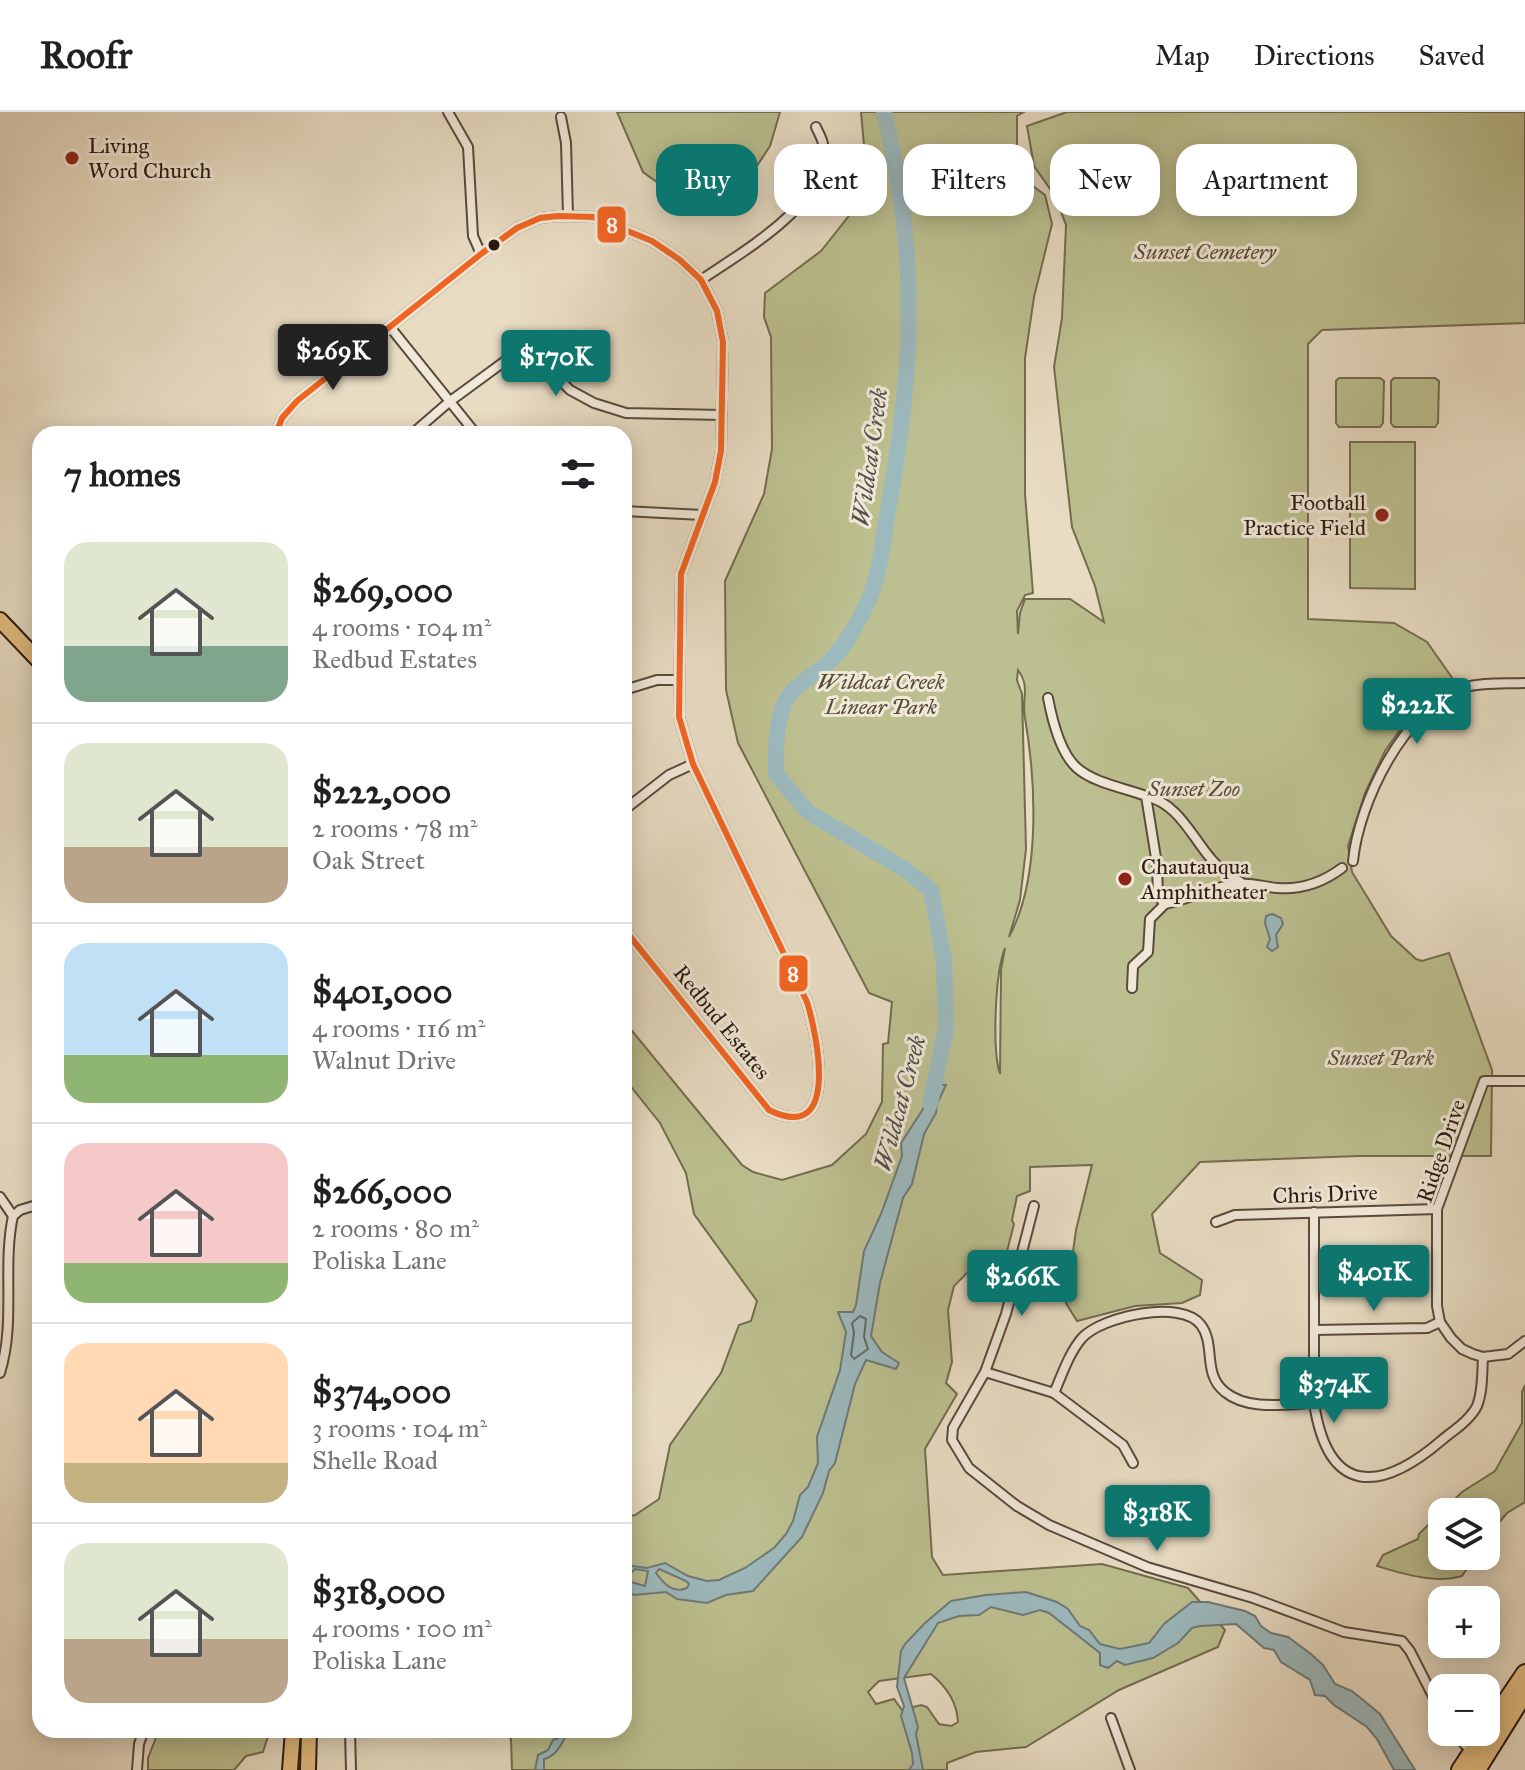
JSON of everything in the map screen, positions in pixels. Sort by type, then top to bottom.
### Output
[{"type":"highway","points":[[1500,1711],[1525,1673]]},
{"type":"highway","points":[[1460,1770],[1477,1761],[1525,1693]]},
{"type":"main road","points":[[0,620],[32,654]]},
{"type":"main road","points":[[290,1770],[292,1738]]},
{"type":"main road","points":[[308,1770],[309,1738]]},
{"type":"street","points":[[448,112],[468,147],[473,236],[481,254]]},
{"type":"street","points":[[561,117],[566,143],[568,215]]},
{"type":"street","points":[[701,280],[781,224],[803,203],[822,163],[824,144],[816,127]]},
{"type":"street","name":"Redbud Estates","points":[[279,426],[297,401],[481,254],[527,223],[568,215],[593,217],[652,241],[680,260],[701,280],[717,311],[723,342],[721,451],[715,482],[681,574],[677,680],[679,717],[693,764],[807,1002],[817,1034],[819,1065],[818,1094],[812,1108],[800,1116],[783,1117],[769,1110],[632,939]]},
{"type":"street","points":[[390,327],[469,426]]},
{"type":"street","points":[[421,426],[509,356],[526,353],[541,360],[570,390],[594,403],[626,413],[722,415]]},
{"type":"street","points":[[632,511],[702,515]]},
{"type":"street","points":[[632,688],[657,680],[677,680]]},
{"type":"street","points":[[1353,861],[1376,785],[1411,726],[1436,702],[1466,687],[1525,683]]},
{"type":"street","points":[[1048,698],[1068,756],[1077,767],[1088,775],[1161,800],[1182,818],[1213,862],[1243,883]]},
{"type":"street","points":[[632,804],[669,775],[693,764]]},
{"type":"street","points":[[1146,796],[1157,864],[1158,896],[1165,904]]},
{"type":"street","points":[[1132,988],[1133,966],[1148,952],[1150,919],[1165,904],[1221,886],[1243,883],[1278,888],[1299,887],[1323,882],[1342,868]]},
{"type":"street","name":"Ridge Drive","points":[[1440,1322],[1437,1306],[1437,1209],[1484,1081],[1525,1081]]},
{"type":"street","points":[[0,1197],[13,1216]]},
{"type":"street","points":[[0,1373],[7,1351],[8,1241],[13,1216],[32,1206]]},
{"type":"street","points":[[1034,1206],[1006,1314],[985,1372],[953,1428],[952,1440],[969,1468],[1017,1506],[1049,1525],[1147,1567],[1253,1598],[1344,1632],[1402,1641],[1428,1686]]},
{"type":"street","name":"Chris Drive","points":[[1216,1222],[1235,1215],[1437,1209]]},
{"type":"street","points":[[1314,1212],[1314,1403],[1318,1429],[1337,1465],[1353,1474],[1373,1478],[1407,1466],[1467,1420],[1476,1409],[1483,1357]]},
{"type":"street","points":[[1054,1393],[1082,1338],[1099,1325],[1129,1314],[1184,1313],[1199,1322],[1205,1332],[1214,1379],[1234,1399],[1258,1405],[1314,1403]]},
{"type":"street","points":[[1314,1330],[1427,1328],[1440,1322],[1462,1349],[1483,1357],[1508,1354],[1525,1341]]},
{"type":"street","points":[[985,1372],[1054,1393],[1123,1445],[1133,1463]]},
{"type":"street","points":[[1111,1718],[1130,1770]]},
{"type":"street","points":[[137,1770],[141,1738]]},
{"type":"street","points":[[350,1738],[351,1770]]},
{"type":"green space","points":[[617,112],[780,112],[770,146],[758,164],[758,144],[656,144],[656,182],[643,172]]},
{"type":"green space","points":[[861,112],[1024,112],[1017,116],[1017,144],[903,144],[903,216],[1034,216],[1034,187],[1045,195],[1052,224],[1034,297],[1025,358],[1025,494],[1033,593],[1025,595],[1017,611],[1018,634],[1025,599],[1070,599],[1104,622],[1095,586],[1072,527],[1054,367],[1062,318],[1066,225],[1063,216],[1160,216],[1160,144],[1050,144],[1050,189],[1034,166],[1034,144],[1030,144],[1027,126],[1067,112],[1525,112],[1525,323],[1322,330],[1308,344],[1308,619],[1394,623],[1427,642],[1453,679],[1409,717],[1385,751],[1365,793],[1348,846],[1352,872],[1391,936],[1416,959],[1422,961],[1449,953],[1492,1070],[1491,1156],[1359,1156],[1200,1162],[1152,1214],[1160,1253],[1202,1280],[1200,1295],[1182,1303],[1135,1306],[1077,1321],[1066,1303],[1076,1230],[1092,1165],[1030,1167],[1030,1191],[1017,1196],[1005,1259],[968,1272],[954,1286],[948,1310],[952,1362],[946,1383],[957,1394],[925,1449],[932,1557],[943,1575],[1102,1564],[1188,1588],[1225,1630],[1218,1647],[1119,1690],[1026,1747],[976,1752],[947,1763],[947,1770],[512,1770],[510,1738],[632,1738],[632,1516],[659,1499],[670,1445],[721,1373],[739,1325],[751,1321],[757,1301],[694,1214],[686,1173],[660,1123],[632,1088],[632,1031],[742,1165],[753,1172],[782,1180],[832,1165],[866,1134],[882,1102],[883,1044],[888,1043],[892,1002],[869,993],[738,743],[726,690],[725,581],[764,494],[772,449],[771,337],[764,317],[765,293],[821,251],[848,216],[887,216],[887,144],[864,144]],"holes":[[[1018,670],[1025,688],[1033,829],[1027,887],[1009,937],[1020,900],[1026,849],[1022,694],[1017,680]],[[1005,948],[1001,970],[1000,1074],[995,1030],[997,992],[1002,960]],[[931,1674],[942,1684],[956,1708],[958,1722],[951,1726],[939,1724],[927,1707],[921,1705],[902,1710],[894,1699],[876,1704],[868,1692],[879,1681]]]},
{"type":"green space","points":[[1339,378],[1380,378],[1384,381],[1383,423],[1380,427],[1339,427],[1336,423],[1336,381]]},
{"type":"green space","points":[[1394,378],[1435,378],[1439,381],[1438,423],[1435,427],[1394,427],[1391,423],[1391,381]]},
{"type":"green space","name":"Football Practice Field","points":[[1350,442],[1415,442],[1415,589],[1350,588]]},
{"type":"green space","points":[[1525,1385],[1525,1502],[1500,1521],[1500,1498],[1456,1498],[1495,1471],[1522,1423],[1522,1392]]},
{"type":"green space","points":[[1428,1525],[1428,1570],[1466,1570],[1462,1576],[1430,1578],[1377,1566],[1383,1555],[1418,1539]]},
{"type":"green space","points":[[156,1738],[267,1738],[263,1752],[246,1756],[234,1770],[148,1770],[148,1758]]},
{"type":"water","points":[[1272,914],[1281,918],[1283,924],[1276,935],[1278,947],[1272,951],[1267,947],[1270,939],[1265,923],[1266,916]]},
{"type":"water","points":[[929,1084],[946,1085],[924,1134],[912,1184],[903,1198],[880,1283],[871,1336],[882,1352],[899,1363],[896,1369],[866,1360],[855,1384],[835,1463],[802,1537],[753,1591],[726,1595],[707,1603],[677,1599],[666,1592],[634,1595],[632,1582],[645,1586],[648,1571],[635,1569],[632,1572],[633,1566],[647,1568],[665,1563],[688,1576],[707,1581],[719,1580],[745,1568],[774,1548],[786,1534],[800,1495],[808,1487],[818,1463],[817,1437],[840,1370],[846,1332],[838,1312],[853,1312],[856,1305],[864,1251],[902,1156],[901,1143],[923,1109]],"holes":[[[659,1569],[689,1584],[682,1590],[673,1589],[656,1573]]]},
{"type":"water","points":[[1026,1592],[1057,1602],[1068,1609],[1080,1626],[1089,1630],[1100,1644],[1120,1649],[1149,1643],[1164,1624],[1192,1602],[1208,1602],[1245,1611],[1255,1616],[1261,1626],[1271,1633],[1288,1637],[1311,1654],[1323,1665],[1335,1684],[1352,1691],[1380,1714],[1415,1770],[1394,1770],[1367,1727],[1325,1696],[1315,1695],[1310,1680],[1281,1662],[1274,1650],[1264,1648],[1236,1624],[1192,1628],[1178,1643],[1153,1658],[1125,1665],[1117,1661],[1108,1668],[1100,1665],[1100,1653],[1049,1613],[1040,1610],[1023,1615],[991,1607],[979,1615],[959,1616],[938,1623],[904,1678],[918,1727],[916,1734],[923,1770],[909,1770],[913,1764],[912,1753],[901,1716],[904,1706],[897,1687],[901,1651],[905,1644],[951,1601]]},
{"type":"water","points":[[564,1738],[553,1755],[544,1759],[544,1770],[535,1770],[538,1755],[548,1750],[553,1740]]},
{"type":"waterway","name":"Wildcat Creek","points":[[884,112],[903,211],[909,308],[904,405],[882,547],[870,596],[849,637],[830,661],[791,693],[783,707],[777,732],[776,774],[808,812],[906,870],[931,890],[944,959],[946,1029],[930,1104]]},
{"type":"transit line","name":"8","points":[[279,426],[297,401],[481,254],[517,228],[540,218],[593,217],[652,241],[680,260],[701,280],[717,311],[723,342],[721,451],[715,482],[681,574],[679,717],[693,764],[807,1002],[815,1038],[819,1082],[815,1100],[807,1113],[792,1117],[769,1110],[632,939]]},
{"type":"place","name":"Living Word Church","points":[[72,158]]},
{"type":"place","name":"Football Practice Field","points":[[1382,515]]},
{"type":"place","name":"Chautauqua Amphitheater","points":[[1125,879]]},
{"type":"park label","name":"Sunset Cemetery","points":[[1205,251]]},
{"type":"park label","name":"Wildcat Creek Linear Park","points":[[881,694]]},
{"type":"park label","name":"Sunset Zoo","points":[[1194,788]]},
{"type":"park label","name":"Sunset Park","points":[[1381,1057]]}]
